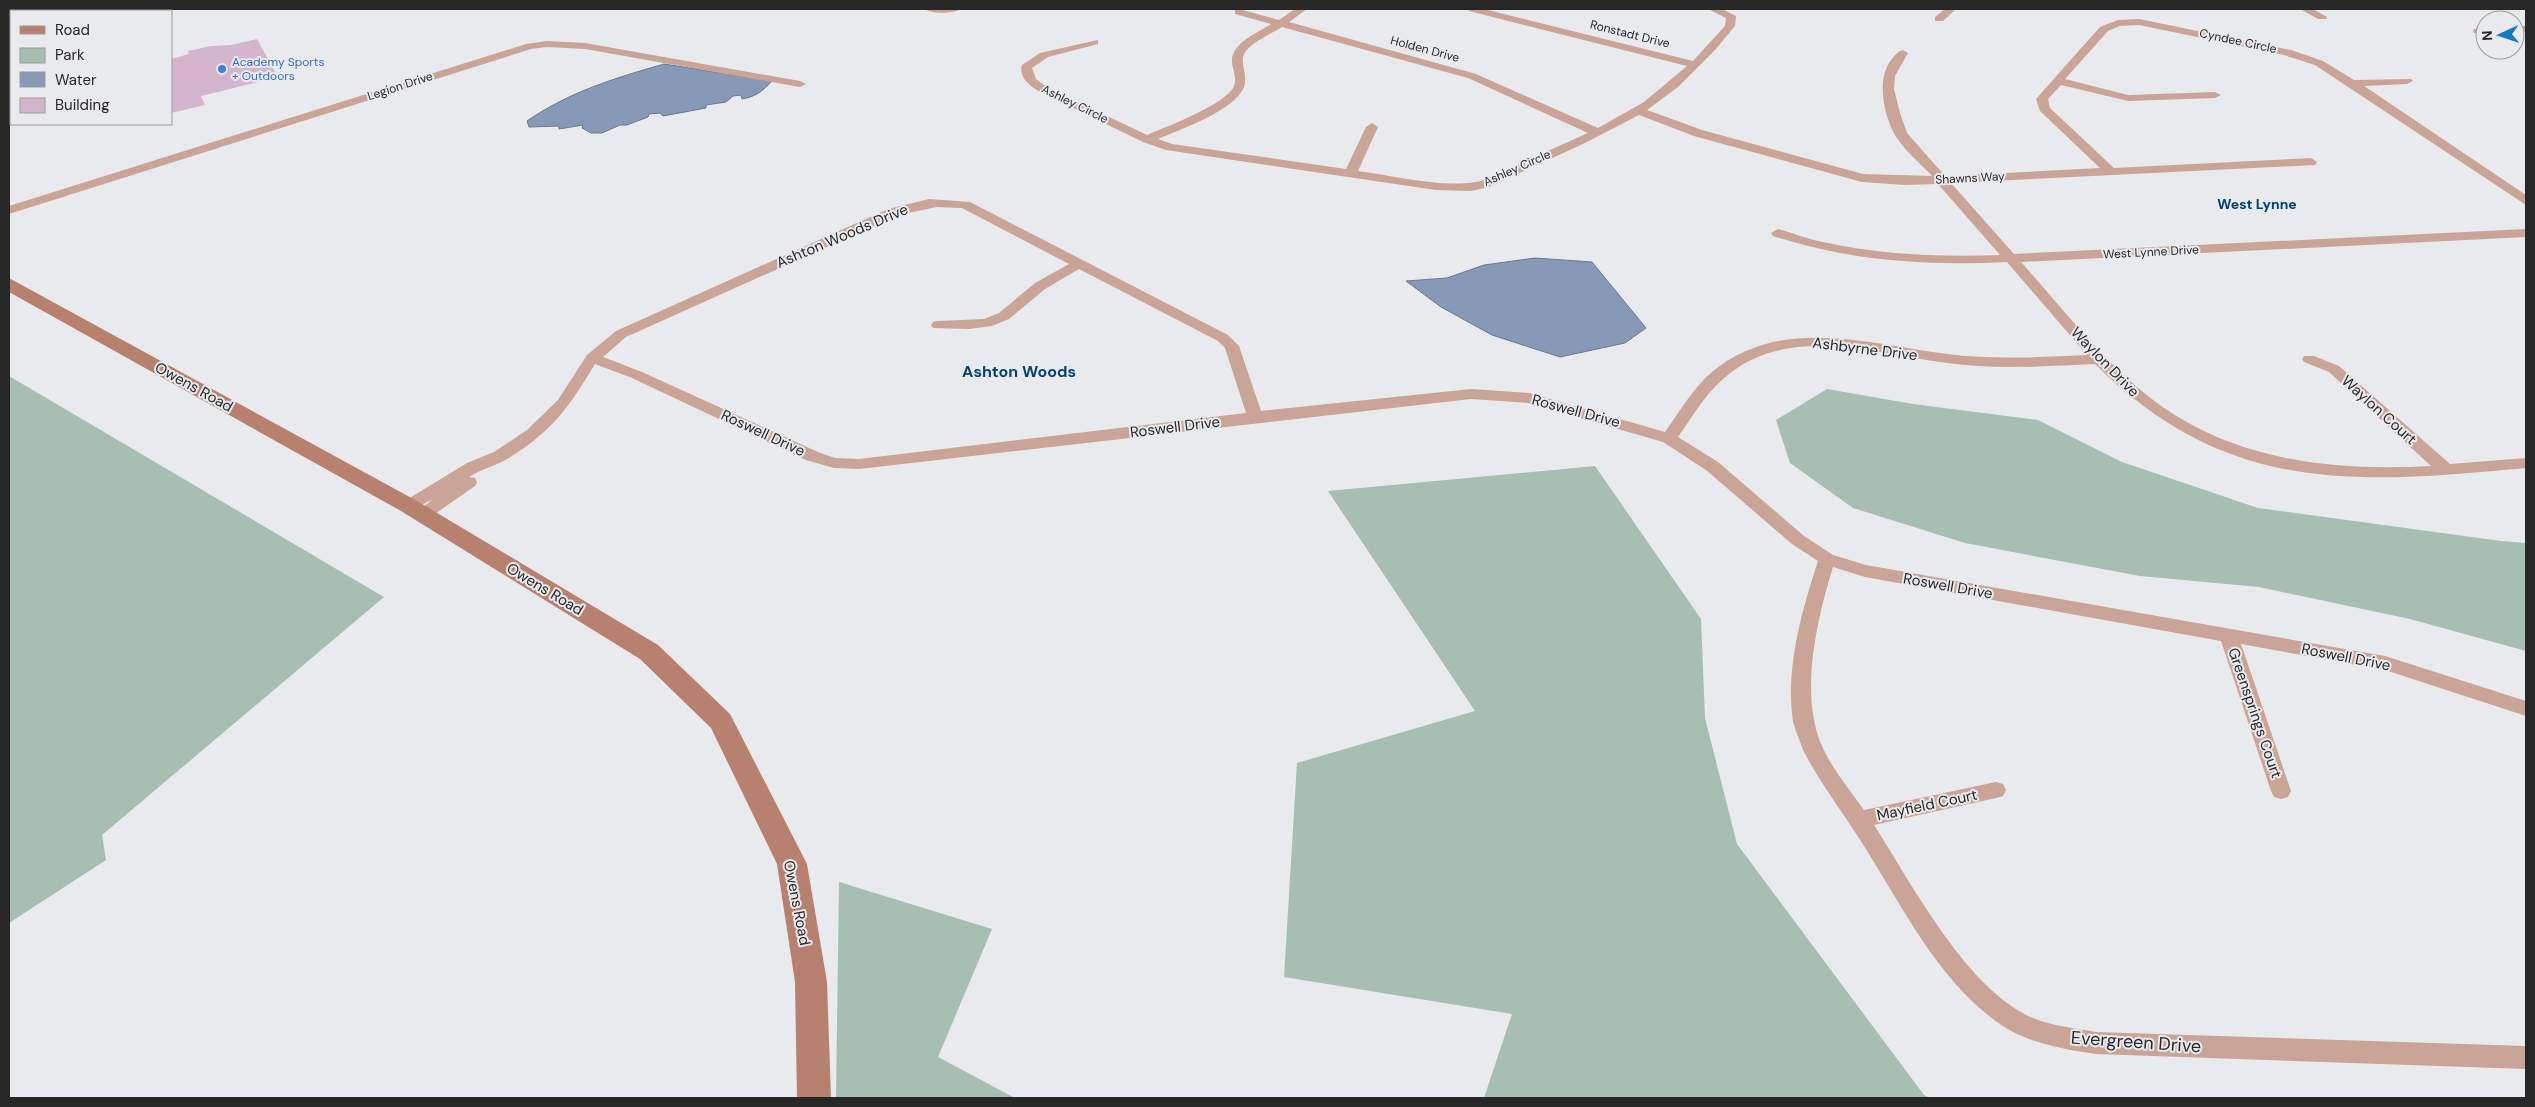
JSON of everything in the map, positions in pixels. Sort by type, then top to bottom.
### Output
[{"type":"street","points":[[930,9],[955,9]]},
{"type":"street","points":[[1146,139],[1204,113],[1234,95],[1240,87],[1240,76],[1236,64],[1237,56],[1250,42],[1302,9]]},
{"type":"street","name":"Ronstadt Drive","points":[[1473,9],[1693,64]]},
{"type":"street","name":"Ashley Circle","points":[[1094,42],[1044,55],[1026,67],[1026,74],[1030,81],[1044,90],[1146,139],[1183,150],[1436,186],[1471,188],[1485,184],[1638,112],[1664,93],[1725,32],[1732,21],[1731,16],[1713,9]]},
{"type":"street","points":[[1940,19],[1951,9]]},
{"type":"street","points":[[2305,9],[2322,17]]},
{"type":"street","name":"Holden Drive","points":[[1239,12],[1472,76],[1596,132]]},
{"type":"street","name":"Cyndee Circle","points":[[2111,172],[2044,109],[2042,99],[2104,29],[2110,25],[2128,22],[2152,24],[2287,52],[2319,63],[2352,83],[2526,201]]},
{"type":"street","name":"Legion Drive","points":[[9,210],[530,46],[547,44],[585,46],[800,84]]},
{"type":"street","name":"Waylon Drive","points":[[1903,53],[1893,66],[1889,78],[1895,118],[1901,134],[2099,359],[2121,382],[2152,408],[2181,426],[2250,456],[2336,472],[2376,473],[2526,463]]},
{"type":"street","points":[[2058,81],[2128,98],[2215,95]]},
{"type":"street","points":[[2352,83],[2407,81]]},
{"type":"street","name":"Shawns Way","points":[[1638,112],[1698,133],[1862,178],[1905,181],[1940,180],[2311,162]]},
{"type":"street","points":[[1350,174],[1372,128]]},
{"type":"street","name":"Ashton Woods Drive","points":[[416,510],[483,472],[500,456],[533,434],[550,419],[592,358],[621,334],[913,205],[950,202],[965,205],[1223,338],[1232,346],[1255,417]]},
{"type":"street","name":"West Lynne Drive","points":[[1778,233],[1805,243],[1919,259],[2011,259],[2526,233]]},
{"type":"street","points":[[938,325],[987,323],[1004,316],[1040,286],[1080,263]]},
{"type":"street","name":"Owens Road","points":[[9,284],[416,510],[649,652],[721,721],[792,864],[811,982],[814,1098]]},
{"type":"street","name":"Ashbyrne Drive","points":[[1669,438],[1694,402],[1718,374],[1745,356],[1768,347],[1796,342],[1856,345],[1919,355],[1983,362],[2099,359]]},
{"type":"street","name":"Roswell Drive","points":[[592,358],[637,375],[812,456],[834,463],[859,464],[891,461],[1255,417],[1471,394],[1529,398],[1669,438],[1712,466],[1776,522],[1828,559],[1865,571],[2385,663],[2526,708]]},
{"type":"street","name":"Waylon Court","points":[[2309,359],[2334,369],[2445,468]]},
{"type":"street","name":"Evergreen Drive","points":[[1828,559],[1816,589],[1801,692],[1804,722],[1813,750],[1930,932],[1961,972],[1992,1004],[2031,1028],[2059,1037],[2096,1043],[2526,1058]]},
{"type":"street","name":"Greensprings Court","points":[[2228,635],[2281,791]]},
{"type":"street","name":"Mayfield Court","points":[[1859,820],[1996,790]]},
{"type":"green space","points":[[9,376],[384,597],[102,835],[106,860],[9,923]]},
{"type":"green space","points":[[1827,389],[1913,404],[2038,420],[2122,462],[2258,508],[2526,543],[2526,651],[2410,619],[2259,587],[2140,576],[1965,543],[1853,508],[1790,463],[1776,420]]},
{"type":"green space","points":[[1595,466],[1701,619],[1705,718],[1737,844],[1924,1095],[1930,1098],[1484,1098],[1512,1014],[1284,977],[1297,763],[1475,711],[1328,491]]},
{"type":"green space","points":[[839,882],[992,929],[938,1057],[1015,1098],[836,1098]]},
{"type":"water","points":[[664,64],[772,81],[751,97],[742,99],[741,95],[733,96],[726,102],[706,105],[706,108],[663,116],[660,113],[649,114],[648,117],[627,125],[620,125],[602,133],[591,133],[582,128],[583,125],[559,129],[559,126],[529,127],[527,121],[576,94]]},
{"type":"water","points":[[1535,258],[1592,262],[1646,328],[1625,343],[1560,357],[1492,335],[1441,307],[1406,281],[1447,278],[1484,265]]},
{"type":"building","name":"Academy Sports + Outdoors","points":[[257,39],[278,77],[201,96],[205,105],[172,113],[172,59],[189,54],[188,51],[211,46],[231,45]]},
{"type":"place","name":"Academy Sports + Outdoors","points":[[222,69]]},
{"type":"district","name":"West Lynne","points":[[2257,204]]},
{"type":"district","name":"Ashton Woods","points":[[1019,371]]}]
